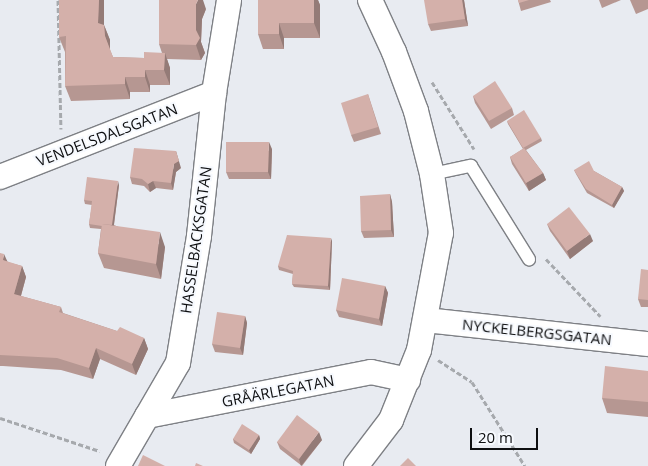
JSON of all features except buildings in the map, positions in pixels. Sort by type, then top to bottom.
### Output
[{"type":"street","name":"HASSELBACKSGATAN","points":[[120,463],[178,363],[199,236],[214,93],[229,0]]},
{"type":"street","points":[[356,466],[391,420],[419,350],[441,233],[432,174],[416,111],[394,52],[370,0]]},
{"type":"street","name":"VENDELSDALSGATAN","points":[[0,177],[214,93]]},
{"type":"street","name":"NYCKELBERGSGATAN","points":[[426,320],[648,344]]},
{"type":"street","name":"GRÅÄRLEGATAN","points":[[147,416],[372,372],[408,380]]},
{"type":"lane","points":[[432,174],[471,166],[529,259]]},
{"type":"path","points":[[58,0],[63,152]]},
{"type":"path","points":[[419,350],[455,369],[472,382],[525,466]]},
{"type":"path","points":[[0,418],[120,463]]}]
